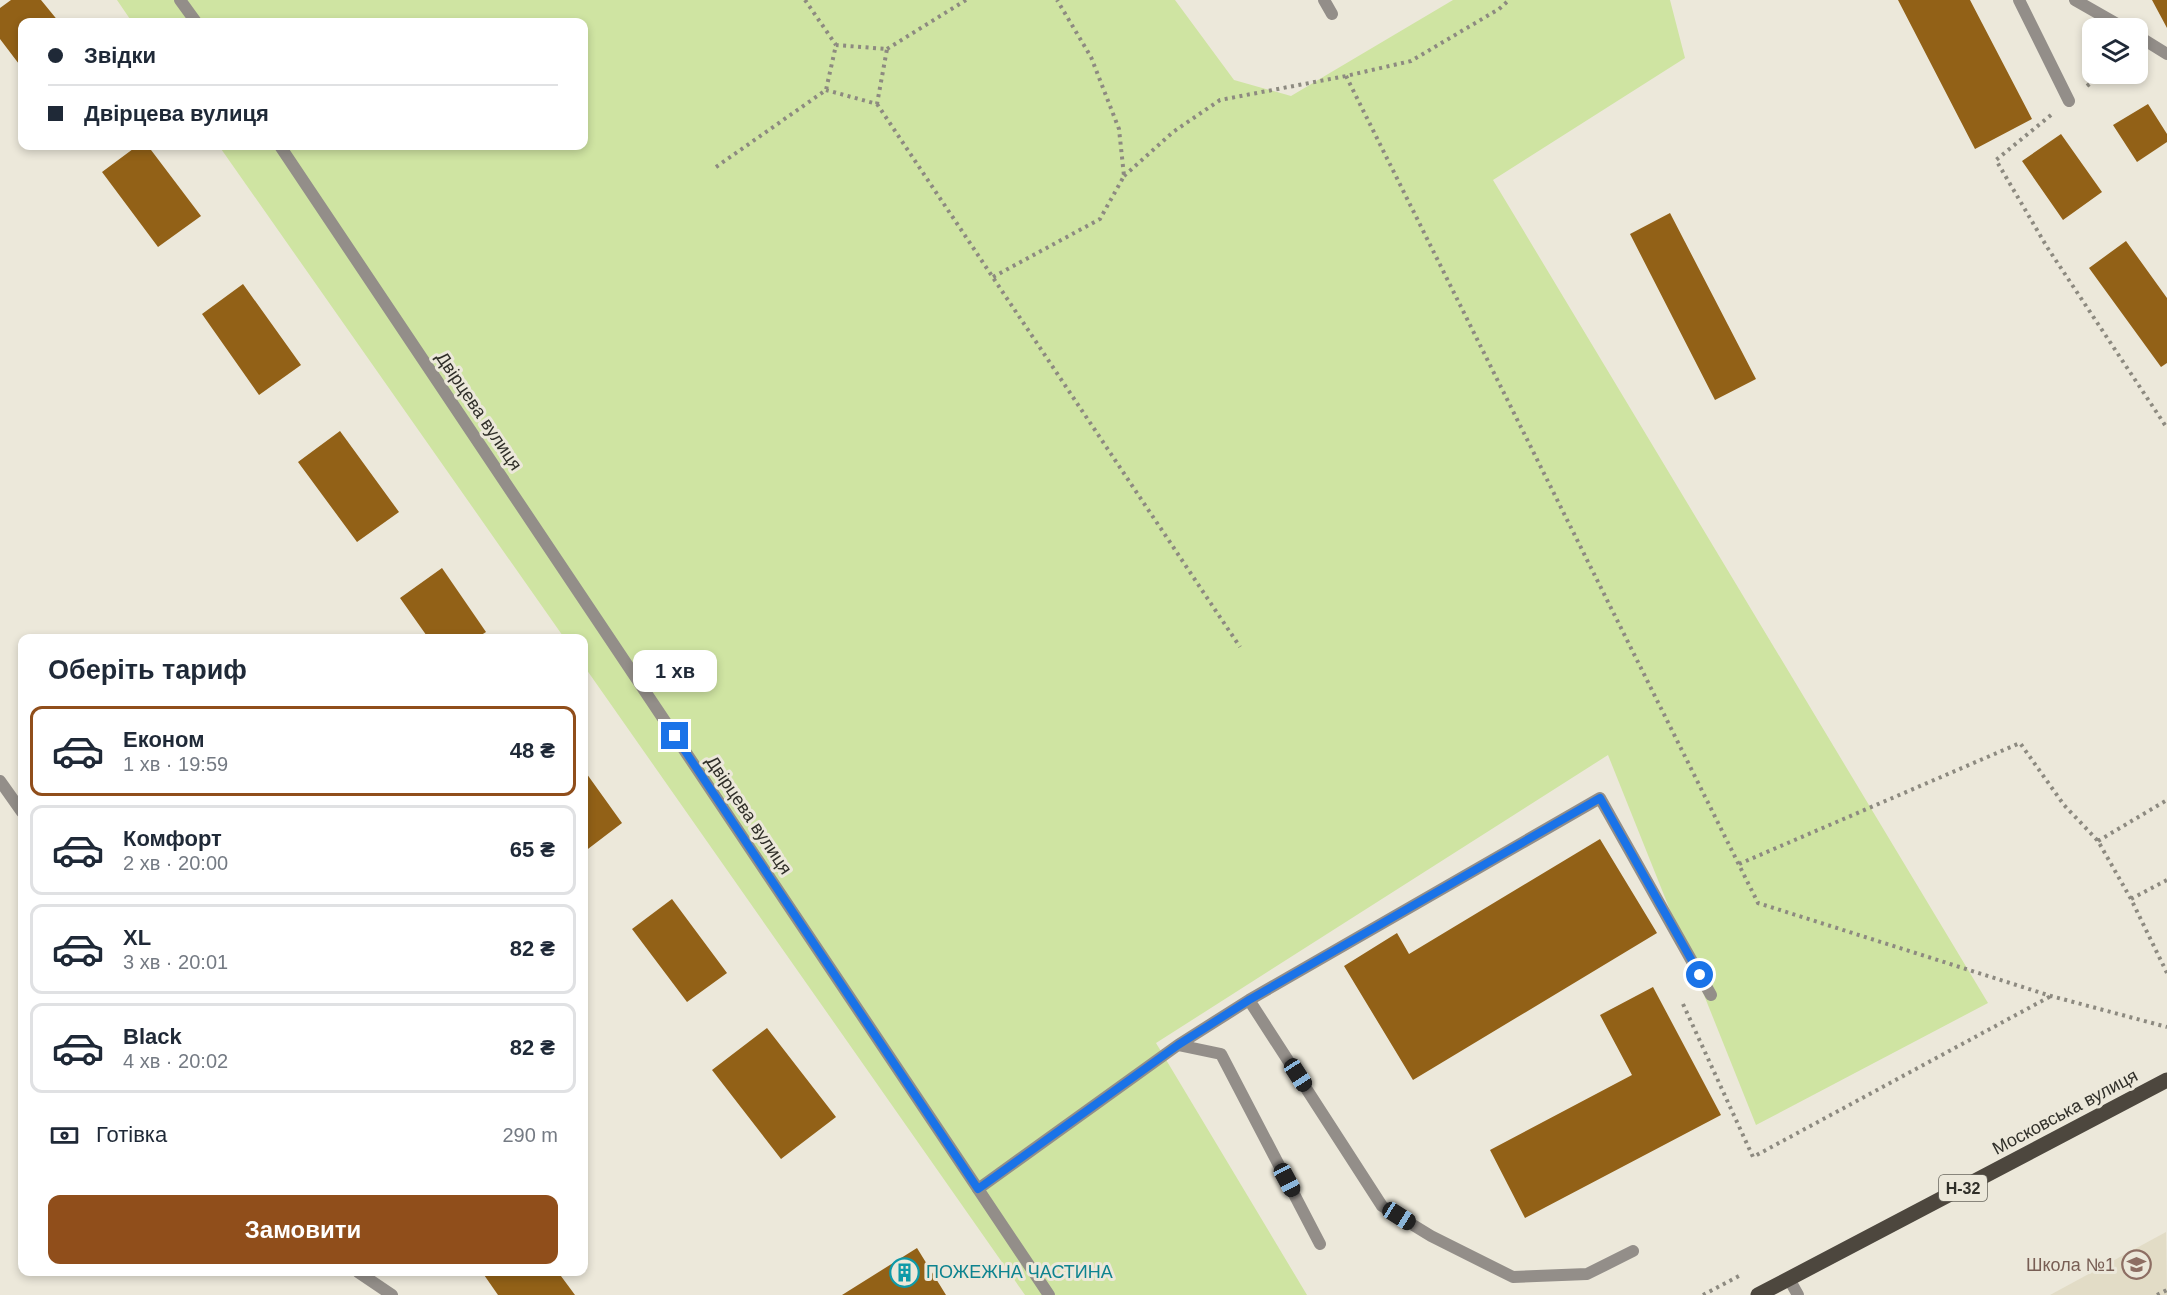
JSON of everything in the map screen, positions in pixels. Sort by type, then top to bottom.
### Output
[{"type":"main road","name":"Московська вулиця","points":[[1758,1295],[2167,1080]]},
{"type":"street","points":[[180,0],[193,18]]},
{"type":"street","points":[[1324,0],[1332,14]]},
{"type":"street","points":[[2019,0],[2069,101]]},
{"type":"street","points":[[2075,0],[2106,18]]},
{"type":"street","points":[[2148,42],[2167,54]]},
{"type":"street","name":"Двірцева вулиця","points":[[283,150],[1049,1295]]},
{"type":"street","points":[[0,781],[18,806]]},
{"type":"street","points":[[978,1189],[1178,1045],[1249,1000],[1600,798],[1712,995]]},
{"type":"street","points":[[1249,1000],[1382,1206],[1431,1236],[1513,1278],[1587,1274],[1633,1251]]},
{"type":"street","points":[[1178,1045],[1221,1054],[1320,1244]]},
{"type":"street","points":[[364,1276],[392,1295]]},
{"type":"street","points":[[1789,1279],[1798,1295]]},
{"type":"path","points":[[716,167],[826,90],[836,45],[805,0]]},
{"type":"path","points":[[836,45],[887,49],[966,0]]},
{"type":"path","points":[[1057,0],[1091,57],[1115,118],[1119,129],[1124,176]]},
{"type":"path","points":[[993,277],[1100,219],[1124,176],[1173,132],[1220,100],[1411,61],[1499,9],[1509,0]]},
{"type":"path","points":[[877,104],[887,49]]},
{"type":"path","points":[[1346,76],[1758,903],[2051,996],[2167,1027]]},
{"type":"path","points":[[2090,84],[1996,160],[2047,247],[2167,428]]},
{"type":"path","points":[[826,90],[877,104],[1240,647]]},
{"type":"path","points":[[1739,864],[2020,743],[2064,805],[2098,841],[2131,899],[2167,973]]},
{"type":"path","points":[[2098,841],[2167,801]]},
{"type":"path","points":[[2131,899],[2167,880]]},
{"type":"path","points":[[1683,1004],[1753,1157],[2051,996]]},
{"type":"path","points":[[2157,1295],[2167,1290]]},
{"type":"shaded area","name":"Школа №1","points":[[2166,1232],[2167,1295],[2050,1295]]},
{"type":"green space","points":[[117,0],[1175,0],[1234,80],[1291,96],[1453,0],[1670,0],[1685,58],[1493,180],[1988,1003],[1756,1125],[1608,755],[1156,1043],[1307,1295],[1025,1295],[588,672],[588,634],[561,634],[222,150],[588,150],[588,18],[129,18]]},
{"type":"building","points":[[11,0],[41,0],[56,18],[18,18],[18,63],[0,39],[0,8]]},
{"type":"building","points":[[1898,0],[1970,0],[2032,119],[1975,149]]},
{"type":"building","points":[[2152,0],[2167,0],[2167,28]]},
{"type":"building","points":[[2148,104],[2167,134],[2167,142],[2137,162],[2113,125]]},
{"type":"building","points":[[2061,134],[2102,192],[2063,220],[2022,161]]},
{"type":"building","points":[[132,150],[151,150],[201,216],[158,247],[102,172]]},
{"type":"building","points":[[1670,213],[1756,379],[1715,400],[1630,234]]},
{"type":"building","points":[[2126,241],[2167,298],[2167,363],[2161,367],[2089,268]]},
{"type":"building","points":[[243,284],[301,365],[259,395],[202,314]]},
{"type":"building","points":[[340,431],[399,512],[357,542],[298,462]]},
{"type":"building","points":[[442,568],[486,632],[483,634],[425,634],[400,598]]},
{"type":"building","points":[[588,776],[622,823],[588,849]]},
{"type":"building","points":[[1600,839],[1657,933],[1413,1080],[1344,966],[1397,933],[1409,954]]},
{"type":"building","points":[[672,899],[727,973],[687,1002],[632,929]]},
{"type":"building","points":[[1653,987],[1721,1115],[1525,1218],[1490,1150],[1632,1075],[1600,1015]]},
{"type":"building","points":[[767,1028],[836,1117],[781,1159],[712,1070]]},
{"type":"building","name":"ПОЖЕЖНА ЧАСТИНА","points":[[917,1248],[946,1295],[842,1295]]},
{"type":"building","points":[[485,1276],[561,1276],[575,1295],[498,1295]]},
{"type":"place","name":"Школа №1","points":[[2136,1265]]},
{"type":"place","name":"ПОЖЕЖНА ЧАСТИНА","points":[[905,1272]]},
{"type":"route","points":[[675,736],[978,1189],[1178,1045],[1249,1000],[1600,798],[1700,975]]}]
